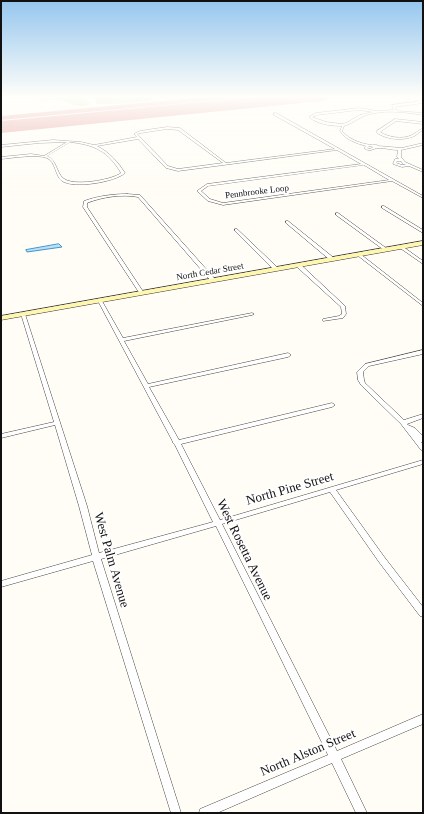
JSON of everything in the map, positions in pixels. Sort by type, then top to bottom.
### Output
[{"type":"street","points":[[135,134],[137,138],[167,167],[182,170],[338,149]]},
{"type":"street","points":[[186,134],[226,164]]},
{"type":"street","points":[[311,134],[423,197]]},
{"type":"street","points":[[343,134],[344,136],[369,145],[365,148],[371,150],[377,146],[400,149],[423,144]]},
{"type":"street","points":[[383,134],[389,136],[407,137],[411,137],[416,134]]},
{"type":"street","points":[[94,146],[137,138]]},
{"type":"street","points":[[1,146],[37,142],[70,142],[94,146],[106,152],[123,172],[123,175],[115,179],[70,183],[64,180],[51,160],[45,156],[31,155],[1,158]]},
{"type":"street","points":[[45,156],[70,142]]},
{"type":"street","points":[[400,149],[400,160],[408,166]]},
{"type":"street","points":[[400,160],[394,163],[423,171]]},
{"type":"street","name":"Pennbrooke Loop","points":[[365,164],[207,185],[199,191],[209,200],[223,204],[394,180]]},
{"type":"street","points":[[142,293],[84,205],[85,202],[132,195],[142,198],[213,280]]},
{"type":"street","points":[[383,207],[423,232]]},
{"type":"street","points":[[336,214],[385,250]]},
{"type":"street","points":[[288,222],[332,259]]},
{"type":"street","points":[[236,230],[276,269]]},
{"type":"street","name":"North Cedar Street","points":[[1,318],[423,243]]},
{"type":"street","points":[[401,247],[423,263]]},
{"type":"street","points":[[358,254],[423,305]]},
{"type":"street","points":[[298,265],[343,307],[344,314],[341,317],[325,320]]},
{"type":"street","name":"West Rosetta Avenue","points":[[100,301],[218,523],[362,813]]},
{"type":"street","name":"West Palm Avenue","points":[[23,314],[103,580],[176,813]]},
{"type":"street","points":[[122,340],[252,314]]},
{"type":"street","points":[[423,352],[367,366],[360,372],[363,384],[405,425],[413,429],[423,440]]},
{"type":"street","points":[[146,386],[288,354]]},
{"type":"street","points":[[176,443],[332,405]]},
{"type":"street","points":[[405,425],[423,416]]},
{"type":"street","points":[[1,436],[57,423]]},
{"type":"street","points":[[405,425],[408,431],[423,448]]},
{"type":"street","name":"North Pine Street","points":[[1,584],[218,523],[423,462]]},
{"type":"street","points":[[332,490],[382,560],[423,613]]},
{"type":"street","name":"North Alston Street","points":[[204,813],[423,720]]},
{"type":"water","points":[[59,244],[62,247],[27,252],[26,250]]}]
